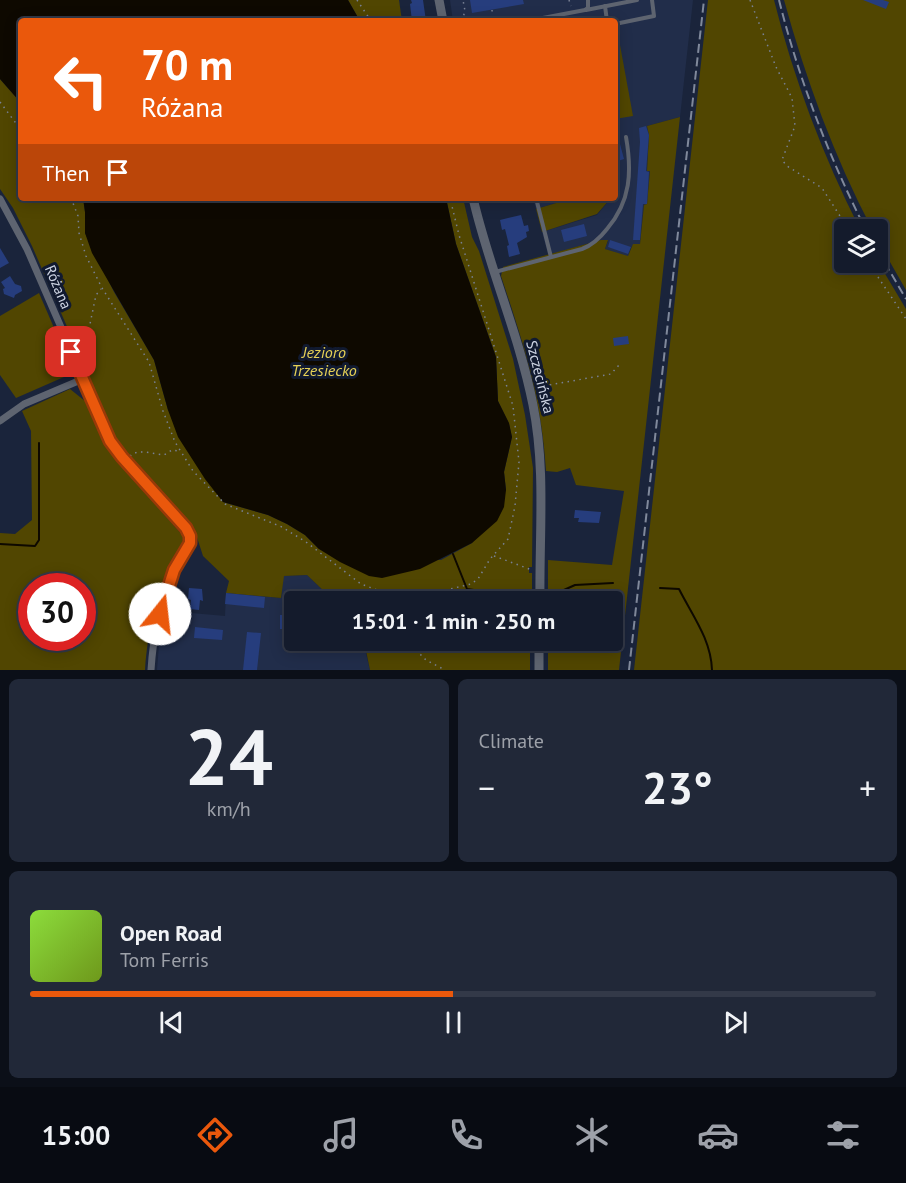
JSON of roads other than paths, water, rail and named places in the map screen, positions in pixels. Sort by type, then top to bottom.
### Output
[{"type":"street","points":[[439,0],[442,18]]},
{"type":"street","name":"Różana","points":[[0,199],[27,249],[106,433],[126,460],[186,528],[190,536],[189,545],[174,570],[163,603],[155,634],[151,670]]},
{"type":"street","name":"Szczecińska","points":[[474,201],[530,388],[537,427],[540,461],[537,570],[539,591]]},
{"type":"street","points":[[0,421],[24,404],[82,379]]},
{"type":"street","points":[[539,670],[540,651]]},
{"type":"lane","points":[[544,18],[637,0]]},
{"type":"lane","points":[[618,23],[654,16],[651,0]]},
{"type":"lane","points":[[589,2],[592,7],[597,8]]},
{"type":"lane","points":[[583,11],[588,8],[589,2]]},
{"type":"lane","points":[[605,6],[607,18]]},
{"type":"lane","points":[[494,272],[590,246],[600,238],[618,214],[628,190],[630,162],[626,137]]},
{"type":"lane","points":[[537,201],[551,257]]},
{"type":"water","points":[[0,0],[348,0],[358,18],[18,18],[18,100],[0,79]]},
{"type":"water","name":"Jezioro Trzesiecko","points":[[83,201],[447,201],[456,244],[496,357],[498,401],[509,423],[512,437],[504,472],[506,490],[504,507],[497,521],[472,543],[420,569],[382,578],[369,576],[340,562],[287,524],[268,515],[223,502],[178,437],[154,360],[92,253],[85,233]]},
{"type":"waterway","points":[[0,544],[35,546],[39,540],[39,443]]},
{"type":"waterway","points":[[453,554],[467,589],[481,591]]},
{"type":"waterway","points":[[562,591],[575,585],[613,583]]},
{"type":"waterway","points":[[660,588],[679,589],[705,638],[712,670]]},
{"type":"railway","points":[[629,670],[704,0]]},
{"type":"railway","points":[[779,0],[816,118],[861,219]]},
{"type":"railway","points":[[888,268],[906,299]]}]
